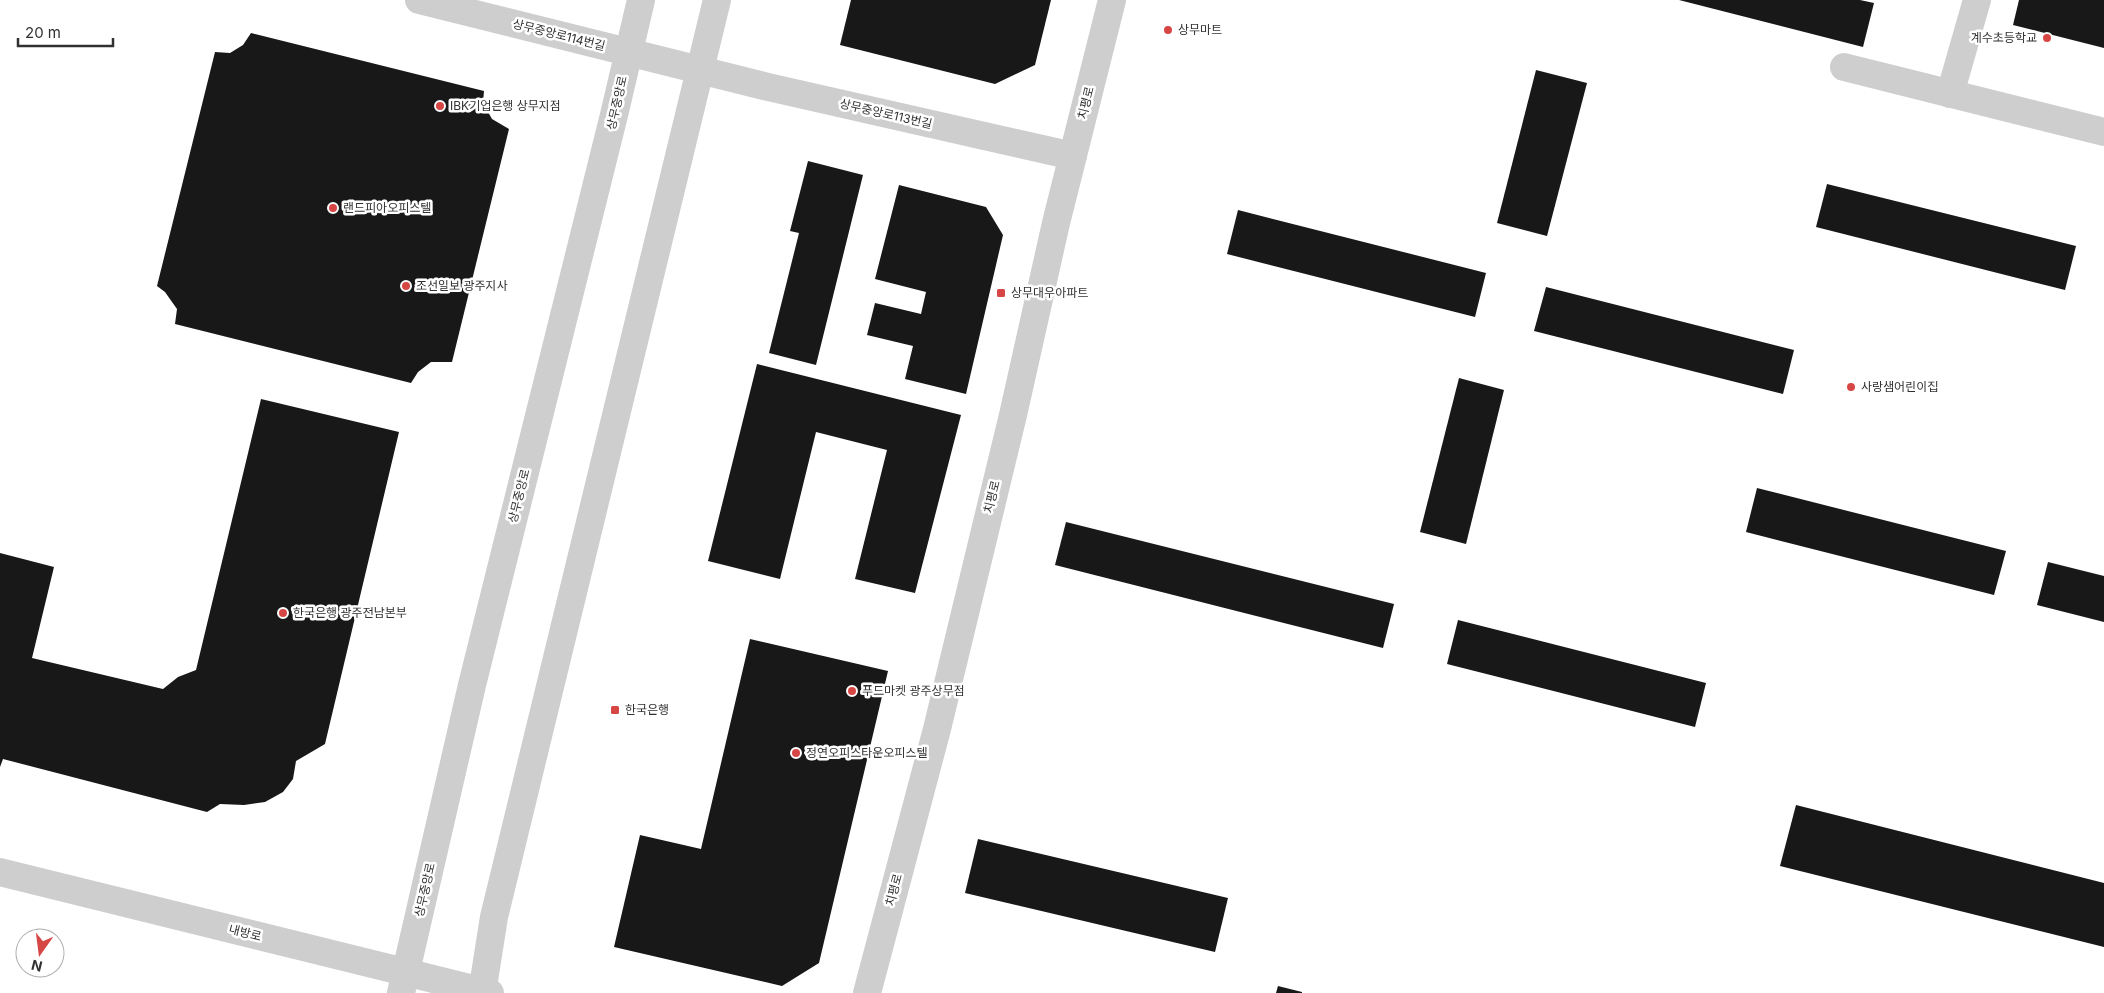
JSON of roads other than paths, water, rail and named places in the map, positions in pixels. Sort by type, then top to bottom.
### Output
[{"type":"street","name":"상무중앙로114번길","points":[[418,0],[700,70]]},
{"type":"street","name":"상무중앙로","points":[[404,983],[472,685],[641,0]]},
{"type":"street","points":[[485,992],[494,917],[718,0]]},
{"type":"street","name":"치평로","points":[[867,993],[937,729],[1073,156],[1112,0]]},
{"type":"street","points":[[1950,94],[1977,0]]},
{"type":"street","points":[[1844,67],[2104,132]]},
{"type":"street","name":"상무중앙로113번길","points":[[700,70],[1073,156]]},
{"type":"street","name":"내방로","points":[[0,872],[404,983],[485,992]]},
{"type":"place","name":"상무마트","points":[[1168,30]]},
{"type":"place","name":"계수초등학교","points":[[2047,38]]},
{"type":"place","name":"IBK기업은행 상무지점","points":[[440,106]]},
{"type":"place","name":"랜드피아오피스텔","points":[[333,208]]},
{"type":"place","name":"조선일보 광주지사","points":[[406,286]]},
{"type":"place","name":"상무대우아파트","points":[[1001,293]]},
{"type":"place","name":"사랑샘어린이집","points":[[1851,387]]},
{"type":"place","name":"한국은행 광주전남본부","points":[[283,613]]},
{"type":"place","name":"푸드마켓 광주상무점","points":[[852,691]]},
{"type":"place","name":"한국은행","points":[[615,710]]},
{"type":"place","name":"정연오피스타운오피스텔","points":[[796,753]]}]
